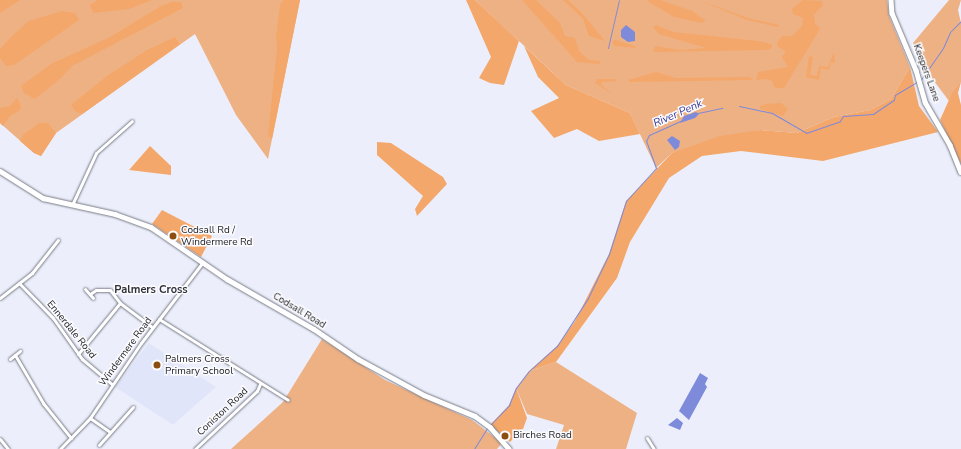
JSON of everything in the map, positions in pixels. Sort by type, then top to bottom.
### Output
[{"type":"street","name":"Keepers Lane","points":[[891,0],[892,13],[916,70],[925,102],[950,145],[961,172]]},
{"type":"street","points":[[72,205],[96,153],[132,121]]},
{"type":"street","name":"Codsall Road","points":[[0,171],[43,198],[142,223],[397,381],[475,416],[490,427],[509,449]]},
{"type":"street","points":[[0,298],[32,273],[58,240]]},
{"type":"street","name":"Windermere Road","points":[[60,449],[90,418],[152,327],[203,262]]},
{"type":"street","name":"Ennerdale Road","points":[[19,283],[53,318],[78,354],[112,384]]},
{"type":"street","points":[[84,289],[93,298]]},
{"type":"street","points":[[90,294],[96,290],[110,290],[120,303],[152,327]]},
{"type":"street","points":[[78,354],[120,303]]},
{"type":"street","name":"Coniston Road","points":[[159,319],[260,384],[288,400]]},
{"type":"street","points":[[10,359],[20,351]]},
{"type":"street","points":[[15,355],[43,403],[71,438]]},
{"type":"street","name":"Coniston Road","points":[[194,449],[257,391],[260,384]]},
{"type":"street","points":[[99,445],[133,407]]},
{"type":"street","points":[[90,418],[110,432]]},
{"type":"street","points":[[648,438],[654,449]]},
{"type":"street","points":[[0,439],[8,449]]},
{"type":"shaded area","points":[[0,0],[300,0],[268,159],[236,115],[195,34],[56,133],[41,156],[34,153],[0,123]]},
{"type":"shaded area","points":[[0,0],[20,0],[0,13]]},
{"type":"shaded area","points":[[98,0],[152,0],[129,9],[93,13],[90,5]]},
{"type":"shaded area","points":[[284,0],[300,0],[272,139],[268,136],[277,48],[276,37],[280,5]]},
{"type":"shaded area","points":[[466,0],[475,0],[519,41],[504,85],[490,83],[479,78],[491,57]]},
{"type":"shaded area","points":[[475,0],[887,0],[889,16],[910,67],[891,99],[870,110],[834,117],[797,133],[760,130],[672,153],[656,168],[630,113],[566,85]]},
{"type":"shaded area","points":[[522,0],[536,0],[560,23],[565,36],[575,38],[579,51],[589,60],[600,61],[600,64],[577,62]]},
{"type":"shaded area","points":[[563,0],[568,0],[581,12],[605,41],[589,36],[583,19]]},
{"type":"shaded area","points":[[646,0],[660,0],[692,11],[706,21],[701,23],[674,17]]},
{"type":"shaded area","points":[[699,0],[748,18],[779,25],[778,27],[747,20]]},
{"type":"shaded area","points":[[803,0],[822,1],[823,5],[814,15],[815,24],[820,28],[817,34],[784,88],[775,88],[772,81],[767,79],[756,80],[758,72],[788,67],[782,57],[786,51],[778,47],[777,44],[782,36],[792,36],[802,26],[803,18],[793,14],[792,9]]},
{"type":"shaded area","points":[[949,0],[961,0],[958,10],[961,23],[961,82],[949,101],[934,81],[913,43]]},
{"type":"shaded area","points":[[172,2],[181,2],[183,8],[72,66],[61,78],[35,99],[24,93],[21,86],[51,64],[110,37],[161,6]]},
{"type":"shaded area","points":[[62,11],[75,13],[79,20],[14,65],[6,66],[0,58],[0,49],[13,35],[29,21]]},
{"type":"shaded area","points":[[656,25],[673,32],[759,41],[771,44],[772,48],[767,50],[653,52],[655,46],[680,50],[706,48],[659,34],[653,27]]},
{"type":"shaded area","points":[[175,37],[180,44],[82,114],[75,111],[71,105],[107,76],[147,50]]},
{"type":"shaded area","points":[[616,40],[637,48],[614,46],[612,41]]},
{"type":"shaded area","points":[[524,46],[566,85],[630,113],[640,134],[599,141],[577,129],[554,138],[531,111],[559,98],[538,77]]},
{"type":"shaded area","points":[[834,52],[835,63],[831,62],[829,70],[821,68],[819,80],[806,77],[809,56],[813,57],[810,75],[817,76],[819,66],[828,67]]},
{"type":"shaded area","points":[[910,67],[919,106],[938,132],[823,161],[741,151],[702,156],[669,178],[630,242],[617,278],[556,362],[529,371],[557,346],[575,321],[609,254],[626,201],[672,153],[720,136],[760,130],[797,133],[834,117],[870,110],[891,99]]},
{"type":"shaded area","points":[[656,72],[676,78],[750,77],[753,80],[630,82],[628,80]]},
{"type":"shaded area","points":[[597,79],[616,79],[616,81],[602,82],[601,85],[614,95],[595,83]]},
{"type":"shaded area","points":[[961,82],[958,93],[961,105],[961,164],[940,120],[952,93]]},
{"type":"shaded area","points":[[17,98],[21,106],[20,110],[10,116],[3,126],[0,123],[0,108],[10,106]]},
{"type":"shaded area","points":[[781,103],[788,109],[783,116],[760,109],[760,106],[766,104]]},
{"type":"shaded area","points":[[39,123],[48,123],[56,133],[41,156],[34,153],[20,141],[23,135]]},
{"type":"shaded area","points":[[377,142],[391,143],[443,177],[447,184],[417,216],[415,209],[423,196],[377,155]]},
{"type":"shaded area","points":[[150,146],[171,166],[171,175],[129,170]]},
{"type":"shaded area","points":[[162,210],[212,236],[201,257],[152,224]]},
{"type":"shaded area","points":[[322,339],[385,380],[472,420],[502,443],[497,449],[231,449],[283,402]]},
{"type":"shaded area","name":"Palmers Cross Primary School","points":[[149,343],[216,387],[173,425],[115,387]]},
{"type":"shaded area","points":[[556,362],[637,413],[626,449],[556,449],[564,425],[527,414],[516,388],[529,371]]},
{"type":"shaded area","points":[[516,388],[527,418],[523,429],[510,442],[490,425],[509,405]]},
{"type":"water","points":[[626,25],[635,32],[635,41],[628,42],[621,37],[621,30]]},
{"type":"water","points":[[696,112],[699,114],[695,118],[680,123],[684,116]]},
{"type":"water","points":[[672,136],[680,141],[679,147],[675,150],[667,140]]},
{"type":"water","points":[[700,373],[708,378],[705,384],[707,387],[689,420],[679,411]]},
{"type":"water","points":[[677,418],[683,423],[680,430],[668,425]]},
{"type":"waterway","points":[[608,48],[619,0]]},
{"type":"waterway","name":"River Penk","points":[[920,81],[943,48],[950,32],[961,21]]},
{"type":"waterway","name":"River Penk","points":[[739,106],[772,113],[806,133],[840,121],[843,116],[873,114],[894,100],[895,95],[917,82]]},
{"type":"waterway","name":"River Penk","points":[[698,113],[722,108]]},
{"type":"waterway","name":"River Penk","points":[[490,425],[509,405],[516,388],[529,371],[557,346],[588,298],[609,254],[626,201],[656,168],[646,141],[649,135],[681,121]]},
{"type":"waterway","name":"River Penk","points":[[474,449],[488,427]]},
{"type":"place","name":"Codsall Rd / Windermere Rd","points":[[173,236]]},
{"type":"place","name":"Palmers Cross Primary School","points":[[157,365]]},
{"type":"place","name":"Birches Road","points":[[505,436]]},
{"type":"district","name":"Palmers Cross","points":[[151,290]]}]
